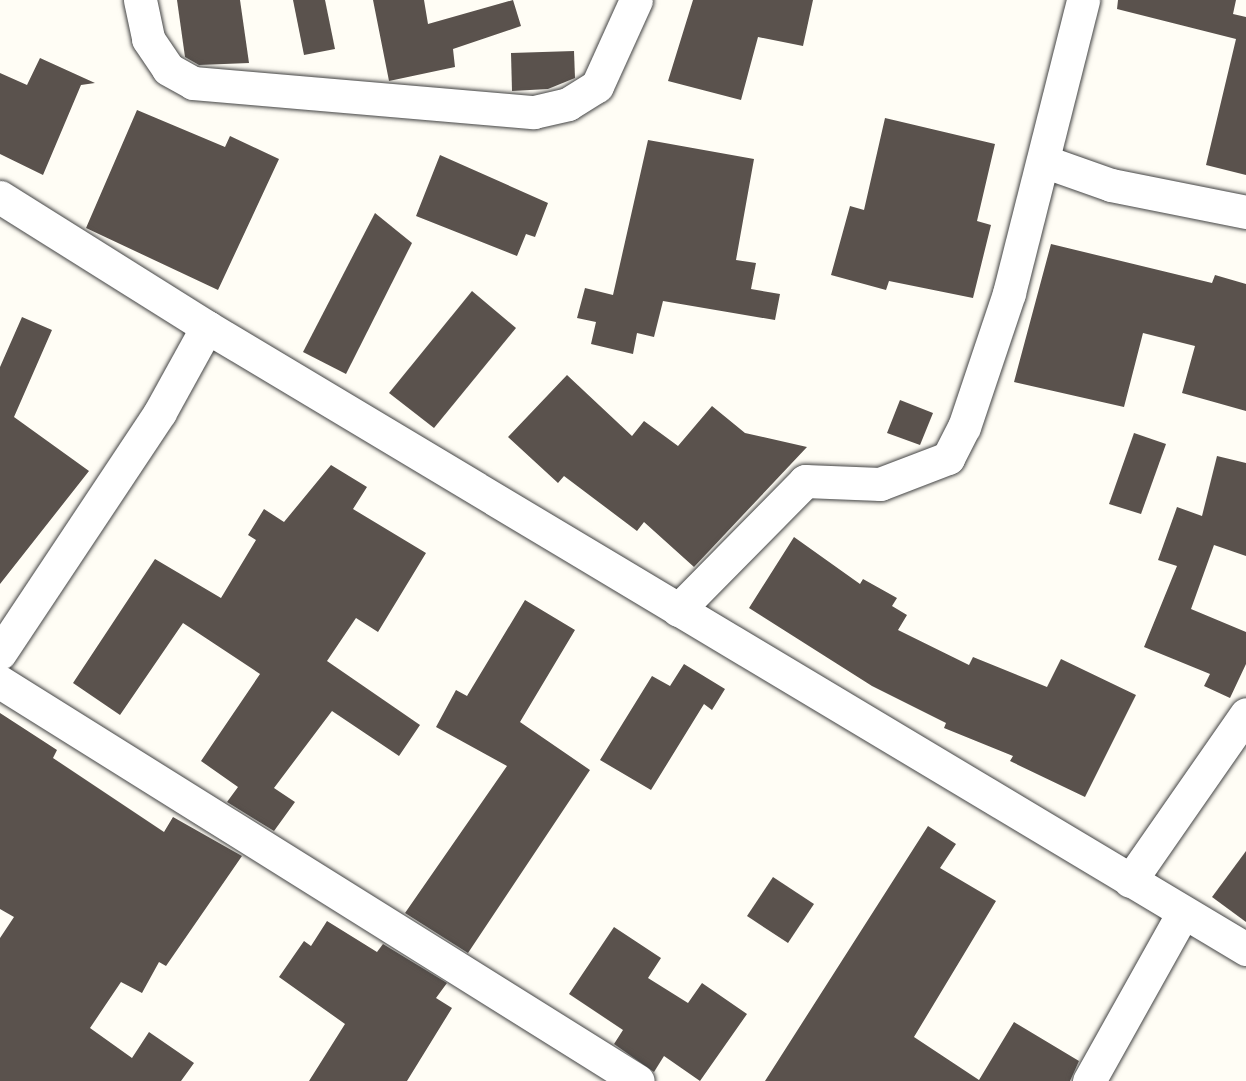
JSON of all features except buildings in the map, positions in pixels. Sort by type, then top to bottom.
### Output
[{"type":"street","points":[[140,0],[148,39],[168,69],[193,83],[534,112],[568,104],[597,86],[636,0]]},
{"type":"street","points":[[678,610],[805,481],[880,484],[948,458],[964,427],[1002,315],[1046,162],[1083,0]]},
{"type":"street","points":[[1046,162],[1111,185],[1246,212]]},
{"type":"street","points":[[0,197],[207,327],[678,610],[970,779],[1130,881],[1246,949]]},
{"type":"street","points":[[0,653],[160,412],[207,327]]},
{"type":"street","points":[[0,682],[638,1081]]},
{"type":"street","points":[[1130,881],[1246,714]]},
{"type":"street","points":[[1089,1081],[1183,913]]}]
